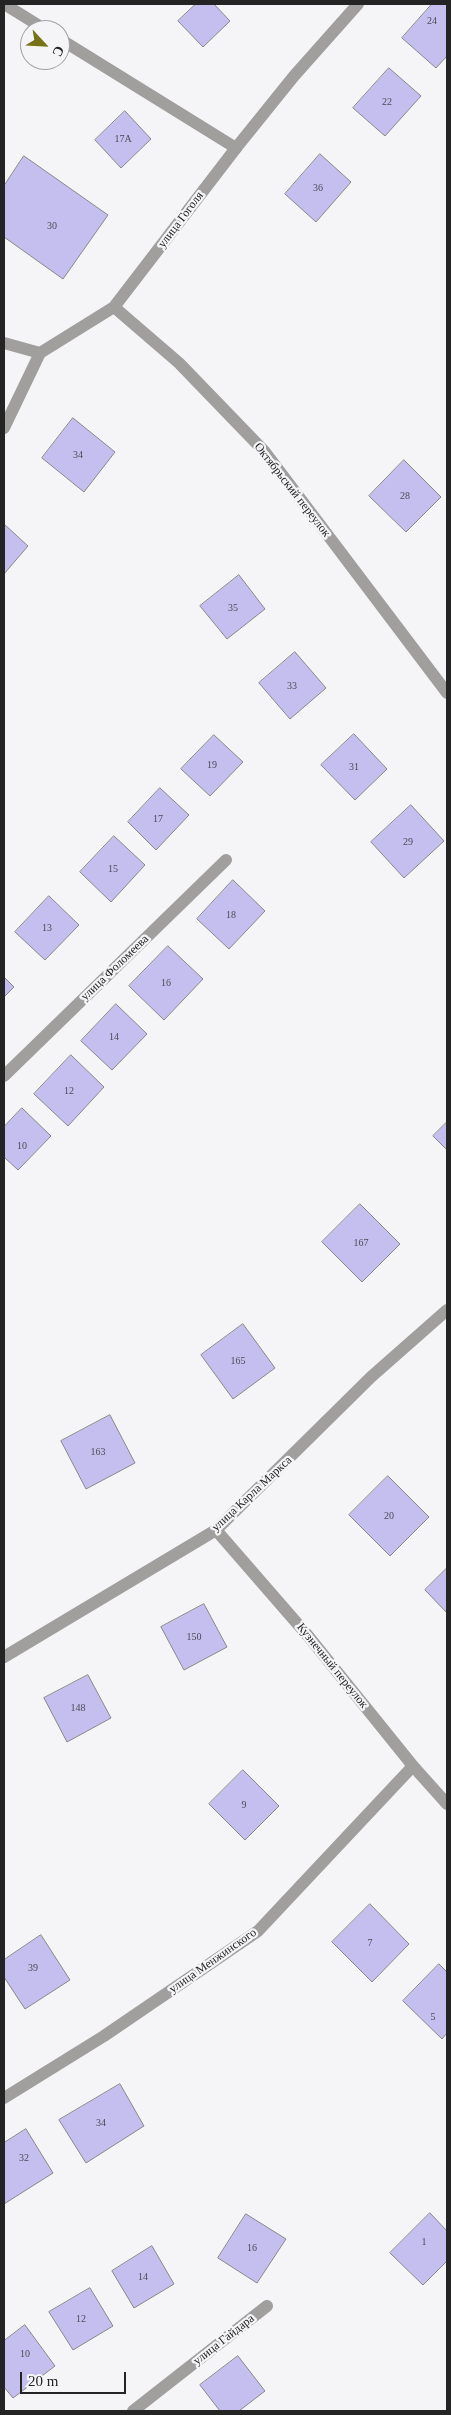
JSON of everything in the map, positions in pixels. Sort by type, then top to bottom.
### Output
[{"type":"street","points":[[4,4],[30,20]]},
{"type":"street","name":"улица Гоголя","points":[[40,353],[114,308],[236,148],[294,76],[358,4]]},
{"type":"street","points":[[70,45],[236,148]]},
{"type":"street","name":"Октябрьский переулок","points":[[114,308],[179,363],[265,452],[447,693]]},
{"type":"street","points":[[4,343],[40,353],[4,428]]},
{"type":"street","name":"улица Фоломеева","points":[[4,1076],[226,860]]},
{"type":"street","name":"улица Карла Маркса","points":[[4,1657],[216,1530],[371,1377],[447,1310]]},
{"type":"street","name":"Кузнечный переулок","points":[[216,1530],[309,1637],[413,1766],[447,1804]]},
{"type":"street","name":"улица Менжинского","points":[[4,2098],[104,2036],[258,1931],[413,1766]]},
{"type":"street","name":"улица Гайдара","points":[[133,2411],[267,2306]]},
{"type":"building","points":[[196,4],[214,4],[230,21],[203,47],[178,21]]},
{"type":"building","points":[[432,4],[447,4],[447,56],[436,68],[402,38]]},
{"type":"building","points":[[389,68],[421,96],[385,136],[353,108]]},
{"type":"building","points":[[125,111],[151,139],[121,168],[95,140]]},
{"type":"building","points":[[320,154],[351,182],[316,222],[285,194]]},
{"type":"building","points":[[24,156],[108,215],[63,279],[4,237],[4,186]]},
{"type":"building","points":[[73,418],[115,452],[84,492],[42,458]]},
{"type":"building","points":[[404,460],[441,497],[406,532],[369,496]]},
{"type":"building","points":[[4,524],[28,546],[4,574]]},
{"type":"building","points":[[239,575],[265,609],[227,639],[200,606]]},
{"type":"building","points":[[295,652],[326,688],[290,719],[259,683]]},
{"type":"building","points":[[354,734],[387,769],[355,800],[321,765]]},
{"type":"building","points":[[214,735],[243,762],[210,796],[181,769]]},
{"type":"building","points":[[160,788],[189,815],[156,850],[128,822]]},
{"type":"building","points":[[411,805],[444,841],[404,878],[371,842]]},
{"type":"building","points":[[114,836],[145,865],[111,902],[80,872]]},
{"type":"building","points":[[233,880],[265,911],[229,949],[197,919]]},
{"type":"building","points":[[49,896],[79,925],[45,960],[15,932]]},
{"type":"building","points":[[168,946],[203,979],[164,1020],[129,986]]},
{"type":"building","points":[[4,977],[14,987],[4,997]]},
{"type":"building","points":[[116,1004],[147,1034],[112,1070],[81,1041]]},
{"type":"building","points":[[71,1055],[104,1087],[68,1126],[34,1094]]},
{"type":"building","points":[[22,1108],[51,1136],[18,1170],[4,1157],[4,1127]]},
{"type":"building","points":[[447,1122],[447,1150],[433,1136]]},
{"type":"building","points":[[360,1204],[400,1244],[362,1282],[322,1242]]},
{"type":"building","points":[[243,1324],[275,1368],[233,1399],[201,1355]]},
{"type":"building","points":[[110,1415],[135,1463],[86,1489],[61,1441]]},
{"type":"building","points":[[388,1476],[429,1517],[390,1556],[349,1515]]},
{"type":"building","points":[[447,1568],[447,1613],[425,1590]]},
{"type":"building","points":[[204,1604],[227,1647],[184,1670],[161,1627]]},
{"type":"building","points":[[88,1675],[111,1718],[67,1742],[44,1698]]},
{"type":"building","points":[[243,1770],[279,1806],[245,1840],[209,1804]]},
{"type":"building","points":[[370,1904],[409,1944],[372,1982],[332,1942]]},
{"type":"building","points":[[41,1935],[70,1980],[25,2009],[4,1977],[4,1960]]},
{"type":"building","points":[[439,1964],[447,1972],[447,2033],[442,2039],[403,2001]]},
{"type":"building","points":[[120,2084],[144,2126],[86,2163],[59,2120]]},
{"type":"building","points":[[26,2129],[53,2173],[4,2204],[4,2143]]},
{"type":"building","points":[[430,2213],[447,2231],[447,2261],[423,2285],[390,2253]]},
{"type":"building","points":[[246,2214],[286,2239],[257,2283],[218,2258]]},
{"type":"building","points":[[152,2246],[174,2284],[134,2308],[112,2271]]},
{"type":"building","points":[[90,2288],[113,2326],[73,2350],[49,2312]]},
{"type":"building","points":[[25,2325],[55,2366],[13,2398],[4,2387],[4,2341]]},
{"type":"building","points":[[238,2356],[265,2391],[239,2411],[220,2411],[200,2385]]}]
